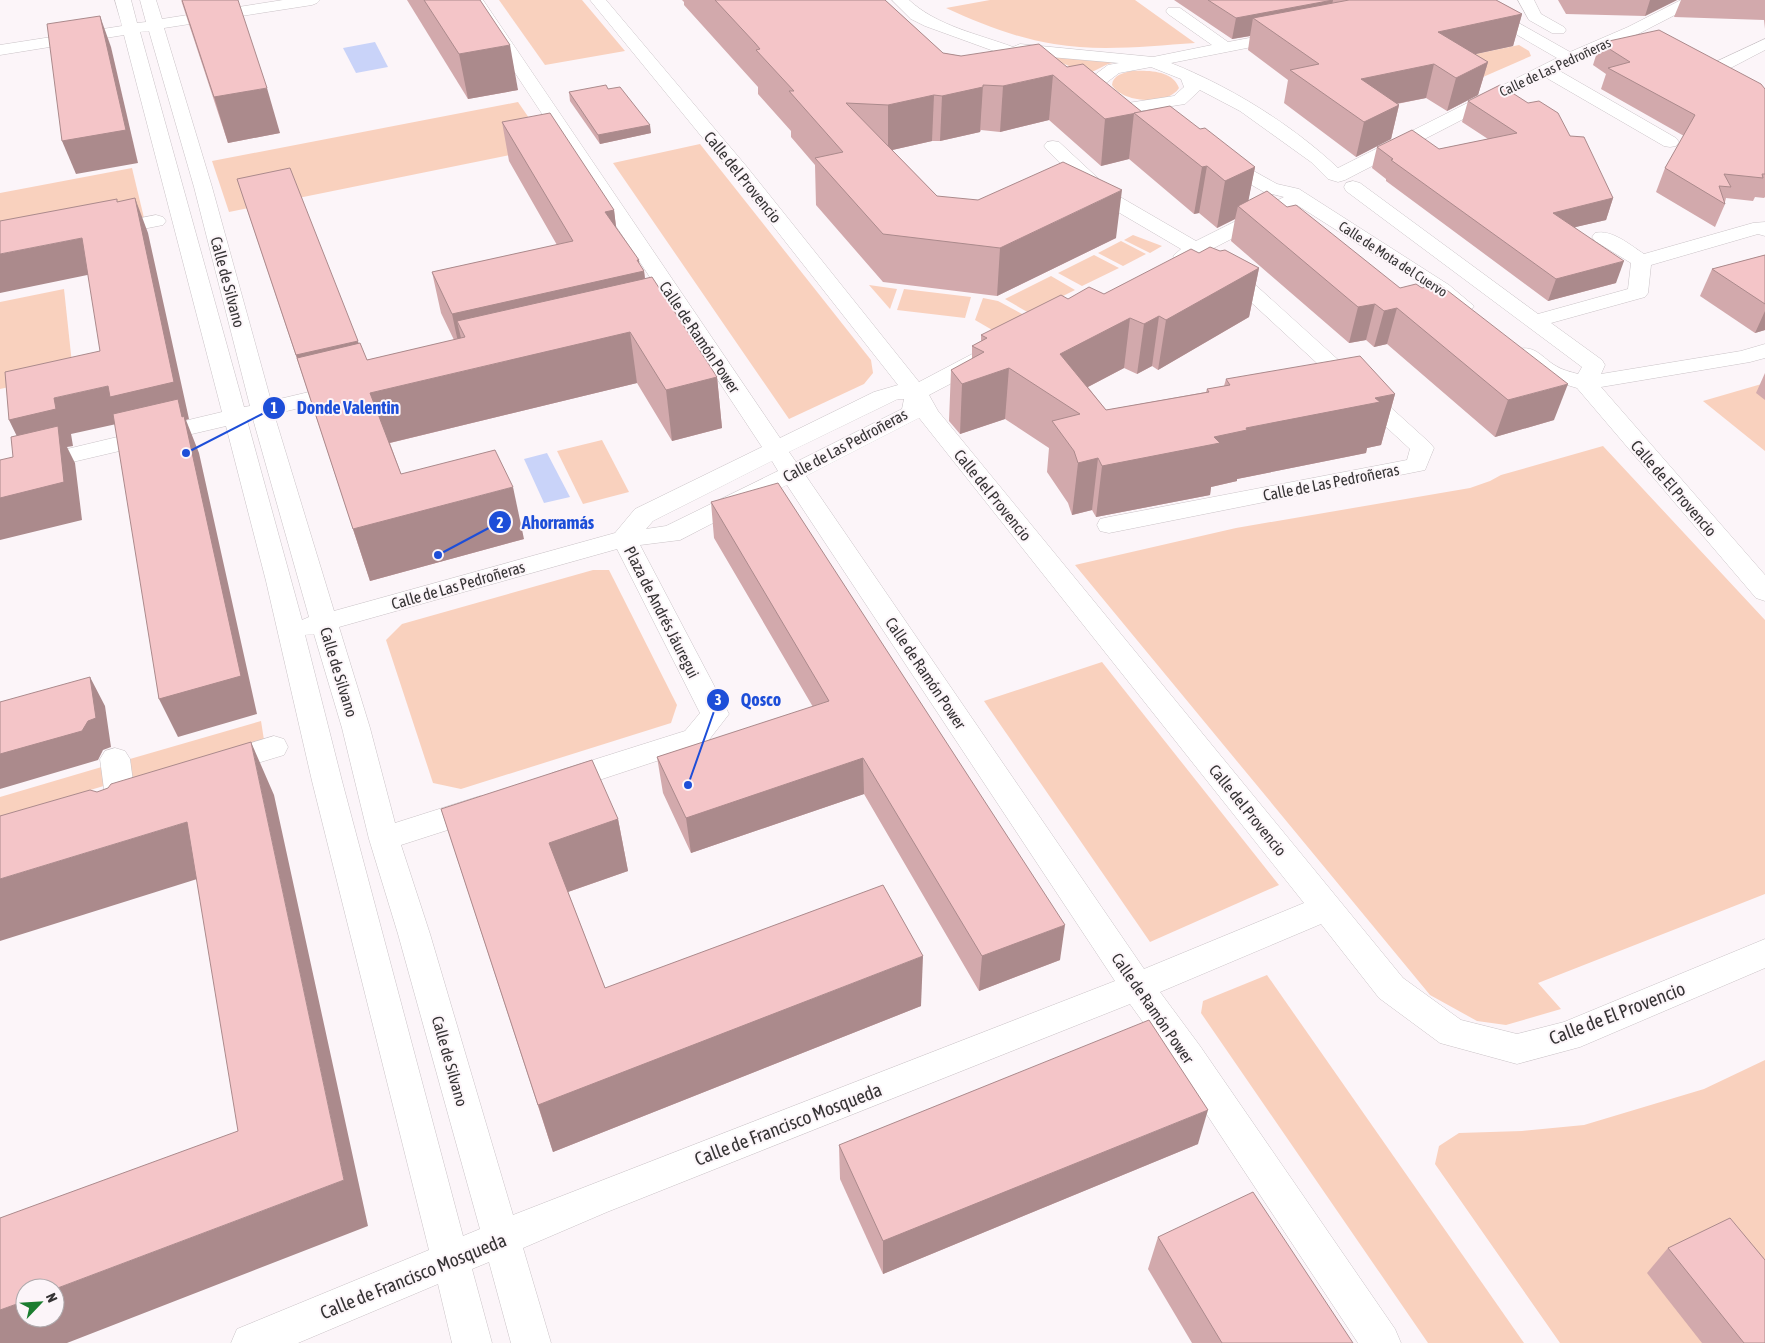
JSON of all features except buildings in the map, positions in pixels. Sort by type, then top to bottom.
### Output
[{"type":"street","name":"Calle de Silvano","points":[[123,0],[292,631],[327,781],[472,1343]]},
{"type":"street","name":"Calle de Silvano","points":[[148,0],[203,187],[262,411],[356,728],[384,839],[414,934],[531,1343]]},
{"type":"street","points":[[0,50],[312,0]]},
{"type":"street","name":"Calle de Ramón Power","points":[[476,0],[675,314],[777,450],[1137,986],[1188,1057],[1381,1343]]},
{"type":"street","name":"Calle del Provencio","points":[[598,0],[740,171],[916,393],[928,414],[1391,988]]},
{"type":"street","name":"Calle de Mota del Cuervo","points":[[900,0],[917,16],[931,23],[999,46],[1069,73],[1151,121]]},
{"type":"street","points":[[1526,0],[1535,17],[1558,30]]},
{"type":"street","name":"Calle de Las Pedroñeras","points":[[1298,188],[1320,204],[1340,203],[1353,196],[1355,192],[1342,180],[1357,165],[1569,58],[1641,34],[1693,0]]},
{"type":"street","points":[[1466,1],[1569,58]]},
{"type":"street","points":[[1174,11],[1226,48]]},
{"type":"street","points":[[1188,76],[1194,88],[1179,100],[1109,97],[1114,69],[1302,33]]},
{"type":"street","points":[[1713,70],[1765,44]]},
{"type":"street","name":"Calle de Mota del Cuervo","points":[[999,46],[1152,62],[1188,76],[1246,107],[1594,365],[1584,383]]},
{"type":"street","points":[[1697,62],[1730,79]]},
{"type":"street","points":[[1544,70],[1670,142]]},
{"type":"street","name":"Calle de Las Pedroñeras","points":[[1053,146],[1108,198],[1222,265],[1422,448],[1417,465],[1109,526]]},
{"type":"street","name":"Calle de Mota del Cuervo","points":[[1207,152],[1271,188],[1298,188],[1442,289],[1480,319]]},
{"type":"street","points":[[1164,266],[1197,250],[1298,188],[1342,180]]},
{"type":"street","points":[[87,234],[156,221]]},
{"type":"street","points":[[1602,237],[1641,261],[1760,227],[1765,230]]},
{"type":"street","points":[[1536,321],[1638,293],[1641,261]]},
{"type":"street","points":[[1511,343],[1549,372],[1584,383],[1742,357],[1765,351]]},
{"type":"street","name":"Calle de Las Pedroñeras","points":[[624,539],[644,515],[882,397],[896,392],[916,393],[999,349]]},
{"type":"street","name":"Calle de El Provencio","points":[[1584,383],[1765,592]]},
{"type":"street","points":[[0,472],[365,386]]},
{"type":"street","name":"Calle de Las Pedroñeras","points":[[292,631],[624,539],[671,534],[913,412],[916,393]]},
{"type":"street","name":"Plaza de Andrés Jáuregui","points":[[540,788],[695,738],[715,714],[624,539]]},
{"type":"street","points":[[193,771],[274,747]]},
{"type":"street","points":[[115,759],[134,789],[125,830]]},
{"type":"street","points":[[92,801],[134,789]]},
{"type":"street","points":[[384,839],[503,800]]},
{"type":"street","name":"Calle de Francisco Mosqueda","points":[[251,1343],[502,1240],[594,1200],[1137,986],[1326,908]]},
{"type":"street","name":"Calle de El Provencio","points":[[1391,988],[1452,1033],[1517,1049],[1568,1036],[1765,953]]},
{"type":"shaded area","points":[[499,0],[582,0],[625,51],[545,65]]},
{"type":"shaded area","points":[[990,0],[1135,0],[1195,43],[1107,48],[1054,44],[999,30],[946,8]]},
{"type":"shaded area","points":[[1519,45],[1529,51],[1531,56],[1483,77],[1452,59]]},
{"type":"shaded area","points":[[1043,55],[1118,62],[1108,64],[1088,74]]},
{"type":"shaded area","points":[[1131,71],[1152,71],[1165,74],[1176,82],[1179,88],[1173,94],[1156,100],[1135,99],[1125,96],[1112,85],[1114,79],[1119,75]]},
{"type":"shaded area","points":[[518,102],[549,147],[229,212],[212,161]]},
{"type":"shaded area","points":[[700,144],[871,360],[873,373],[864,384],[789,419],[613,163]]},
{"type":"shaded area","points":[[132,168],[144,218],[0,246],[0,193]]},
{"type":"shaded area","points":[[1133,235],[1162,246],[1150,253],[1124,240]]},
{"type":"shaded area","points":[[1121,241],[1146,254],[1123,266],[1098,253]]},
{"type":"shaded area","points":[[1094,255],[1119,268],[1082,286],[1058,273]]},
{"type":"shaded area","points":[[1051,276],[1075,290],[1029,313],[1005,299]]},
{"type":"shaded area","points":[[869,285],[897,289],[890,309]]},
{"type":"shaded area","points":[[64,289],[73,373],[0,389],[0,302]]},
{"type":"shaded area","points":[[904,289],[971,297],[965,318],[897,310]]},
{"type":"shaded area","points":[[983,298],[998,301],[1024,315],[994,331],[975,320]]},
{"type":"shaded area","points":[[1765,383],[1765,451],[1703,401]]},
{"type":"shaded area","points":[[602,440],[629,492],[583,504],[557,451]]},
{"type":"shaded area","points":[[1603,446],[1765,620],[1765,894],[1538,983],[1561,1009],[1506,1025],[1477,1021],[1430,995],[1075,565],[1236,528],[1470,488],[1501,475]]},
{"type":"shaded area","points":[[593,570],[609,570],[677,705],[671,723],[461,789],[433,783],[386,640],[402,624]]},
{"type":"shaded area","points":[[1102,662],[1279,885],[1150,942],[984,701]]},
{"type":"shaded area","points":[[261,721],[264,740],[126,780],[123,761]]},
{"type":"shaded area","points":[[105,766],[107,785],[0,817],[0,797]]},
{"type":"shaded area","points":[[1267,975],[1524,1343],[1428,1343],[1201,1013],[1203,1001]]},
{"type":"shaded area","points":[[1765,1060],[1765,1343],[1560,1343],[1435,1164],[1439,1146],[1459,1133],[1522,1131],[1584,1125],[1704,1089]]},
{"type":"water","points":[[375,42],[388,67],[356,73],[343,48]]},
{"type":"water","points":[[547,453],[570,497],[544,503],[524,459]]},
{"type":"place","name":"Donde Valentin","points":[[186,453]]},
{"type":"place","name":"Ahorramás","points":[[438,555]]},
{"type":"place","name":"Qosco","points":[[688,785]]}]
